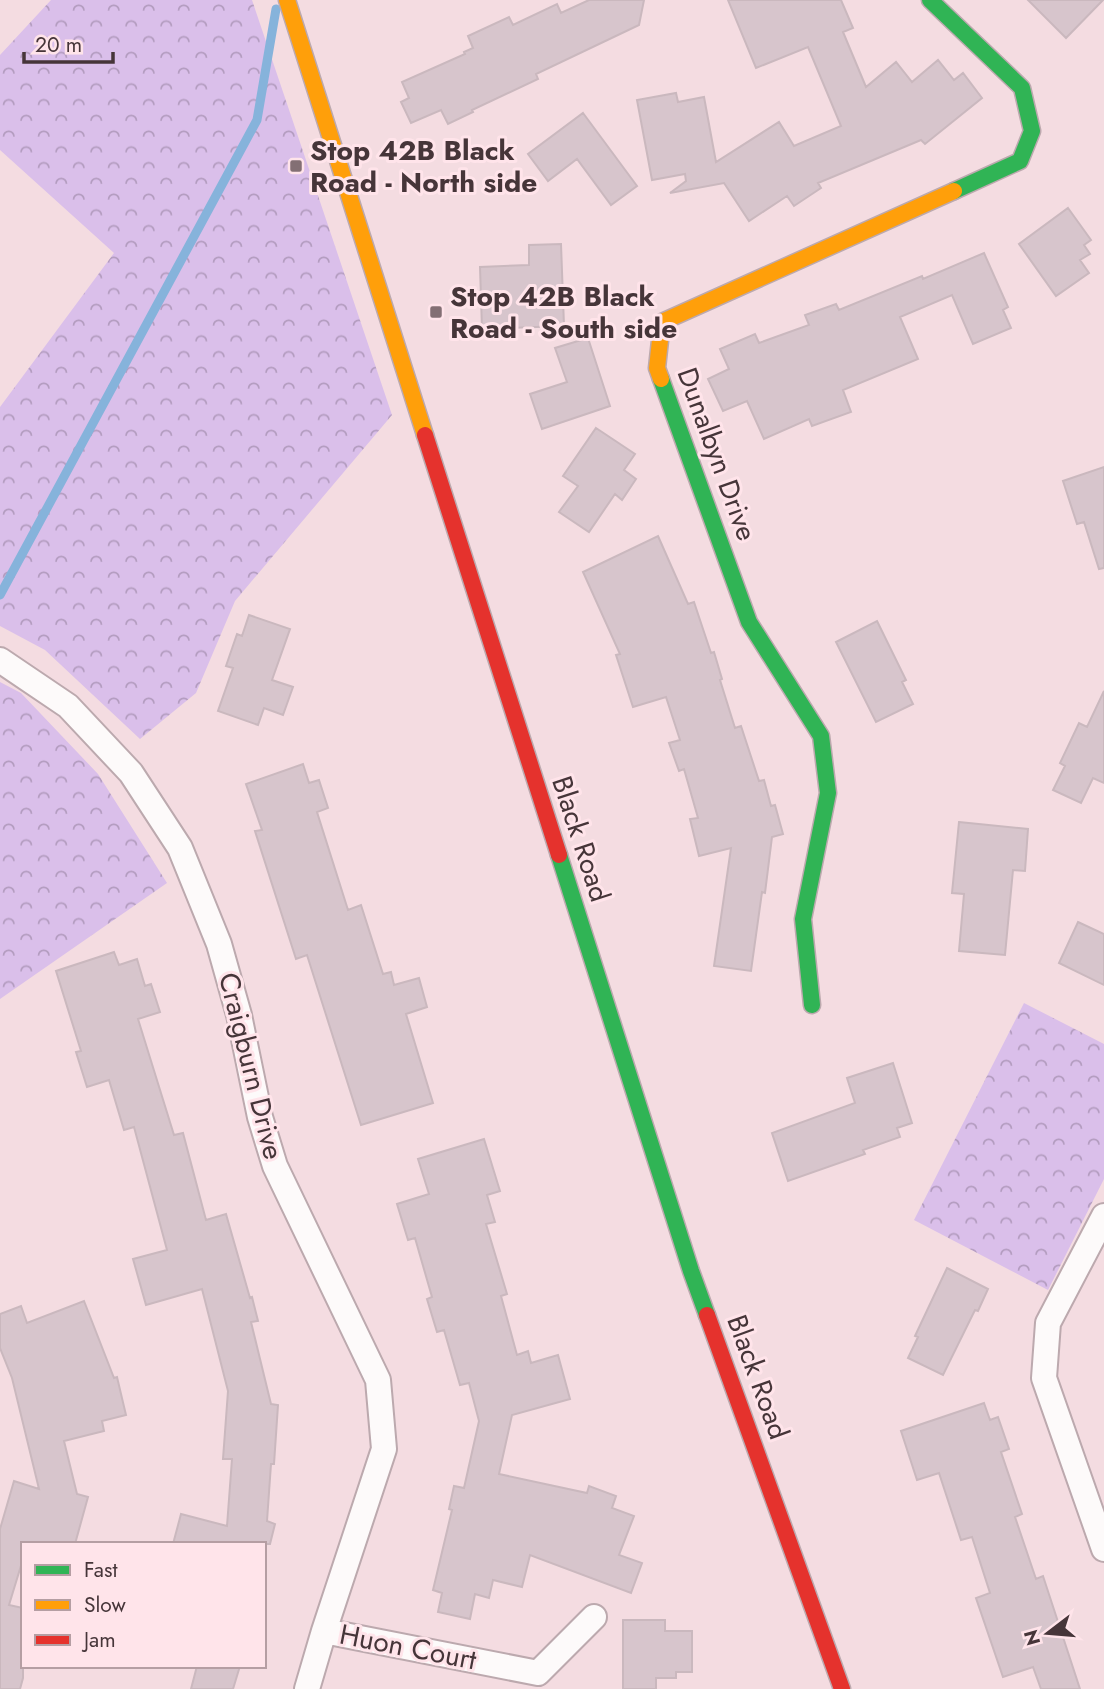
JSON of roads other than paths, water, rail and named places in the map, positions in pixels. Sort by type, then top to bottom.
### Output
[{"type":"main road","name":"Dunalbyn Drive","points":[[811,1005],[803,919],[828,793],[821,736],[749,622],[657,368],[662,322],[1020,161],[1032,131],[1022,88],[940,4]]},
{"type":"main road","name":"Black Road","points":[[289,7],[691,1270],[842,1689]]},
{"type":"street","name":"Craigburn Drive","points":[[0,660],[68,706],[131,773],[180,848],[219,944],[239,1015],[260,1117],[275,1166],[378,1380],[384,1449],[307,1689]]},
{"type":"street","points":[[1104,1216],[1048,1323],[1044,1378],[1104,1549]]},
{"type":"street","name":"Huon Court","points":[[324,1631],[538,1672],[594,1617]]},
{"type":"waterway","points":[[0,595],[257,120],[276,9]]},
{"type":"place","name":"Stop 42B Black Road - North side","points":[[296,166]]},
{"type":"place","name":"Stop 42B Black Road - South side","points":[[436,312]]}]
